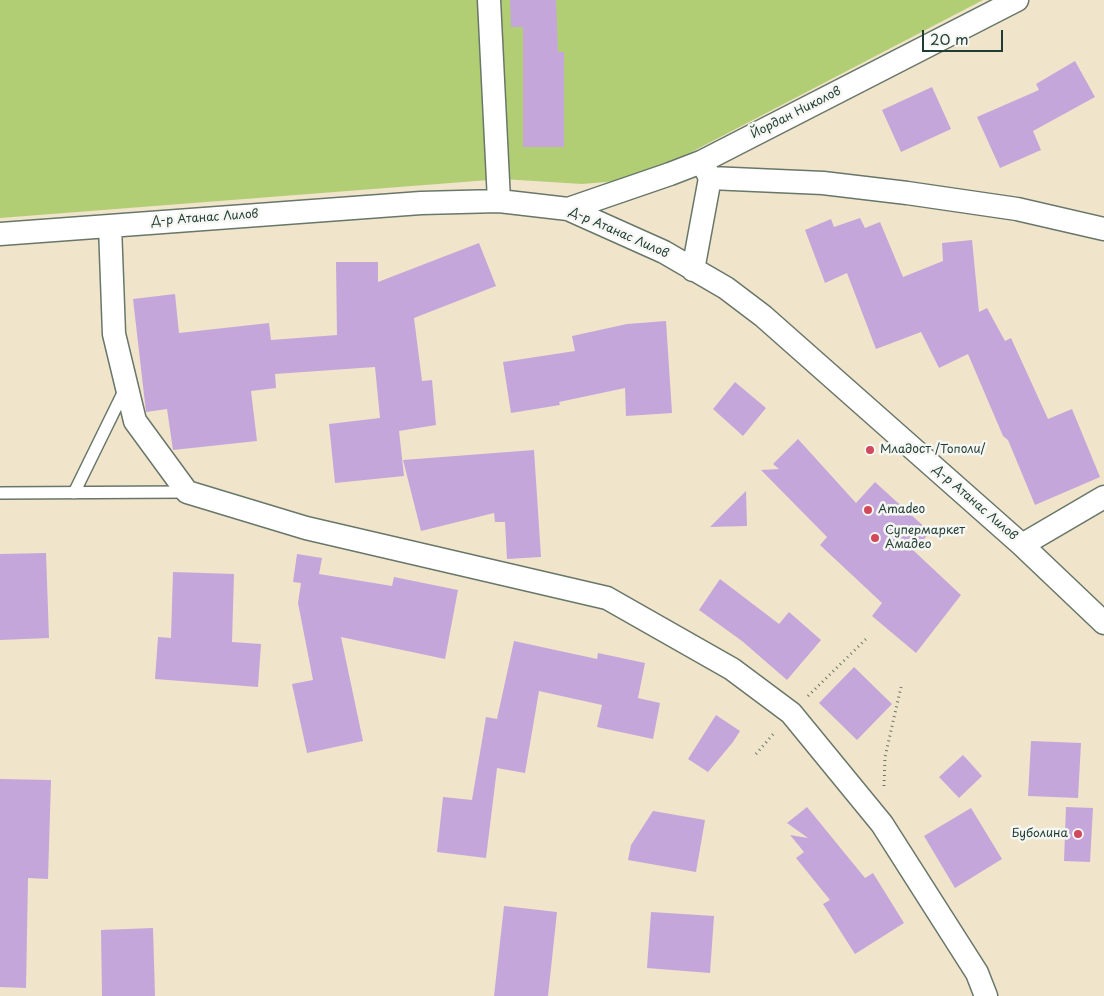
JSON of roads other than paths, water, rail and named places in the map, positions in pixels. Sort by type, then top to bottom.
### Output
[{"type":"street","points":[[489,0],[499,201]]},
{"type":"street","name":"Йордан Николов","points":[[568,209],[706,170],[1017,0]]},
{"type":"street","points":[[694,270],[706,170],[907,193],[1017,209],[1104,229]]},
{"type":"street","name":"Д-р Атанас Лилов","points":[[0,234],[421,203],[499,201],[568,209],[664,252],[726,288],[763,316],[1022,545],[1104,623]]},
{"type":"street","points":[[110,226],[114,334],[135,421],[187,492],[306,528],[607,598],[732,670],[791,713],[882,824],[977,972],[986,996]]},
{"type":"street","points":[[1022,545],[1104,497]]},
{"type":"lane","points":[[74,493],[126,385]]},
{"type":"lane","points":[[0,493],[187,492]]},
{"type":"place","name":"Младост /Тополи/","points":[[870,450]]},
{"type":"place","name":"Amadeo","points":[[868,510]]},
{"type":"place","name":"Супермаркет Амадео","points":[[875,538]]},
{"type":"place","name":"Буболина","points":[[1078,834]]}]
